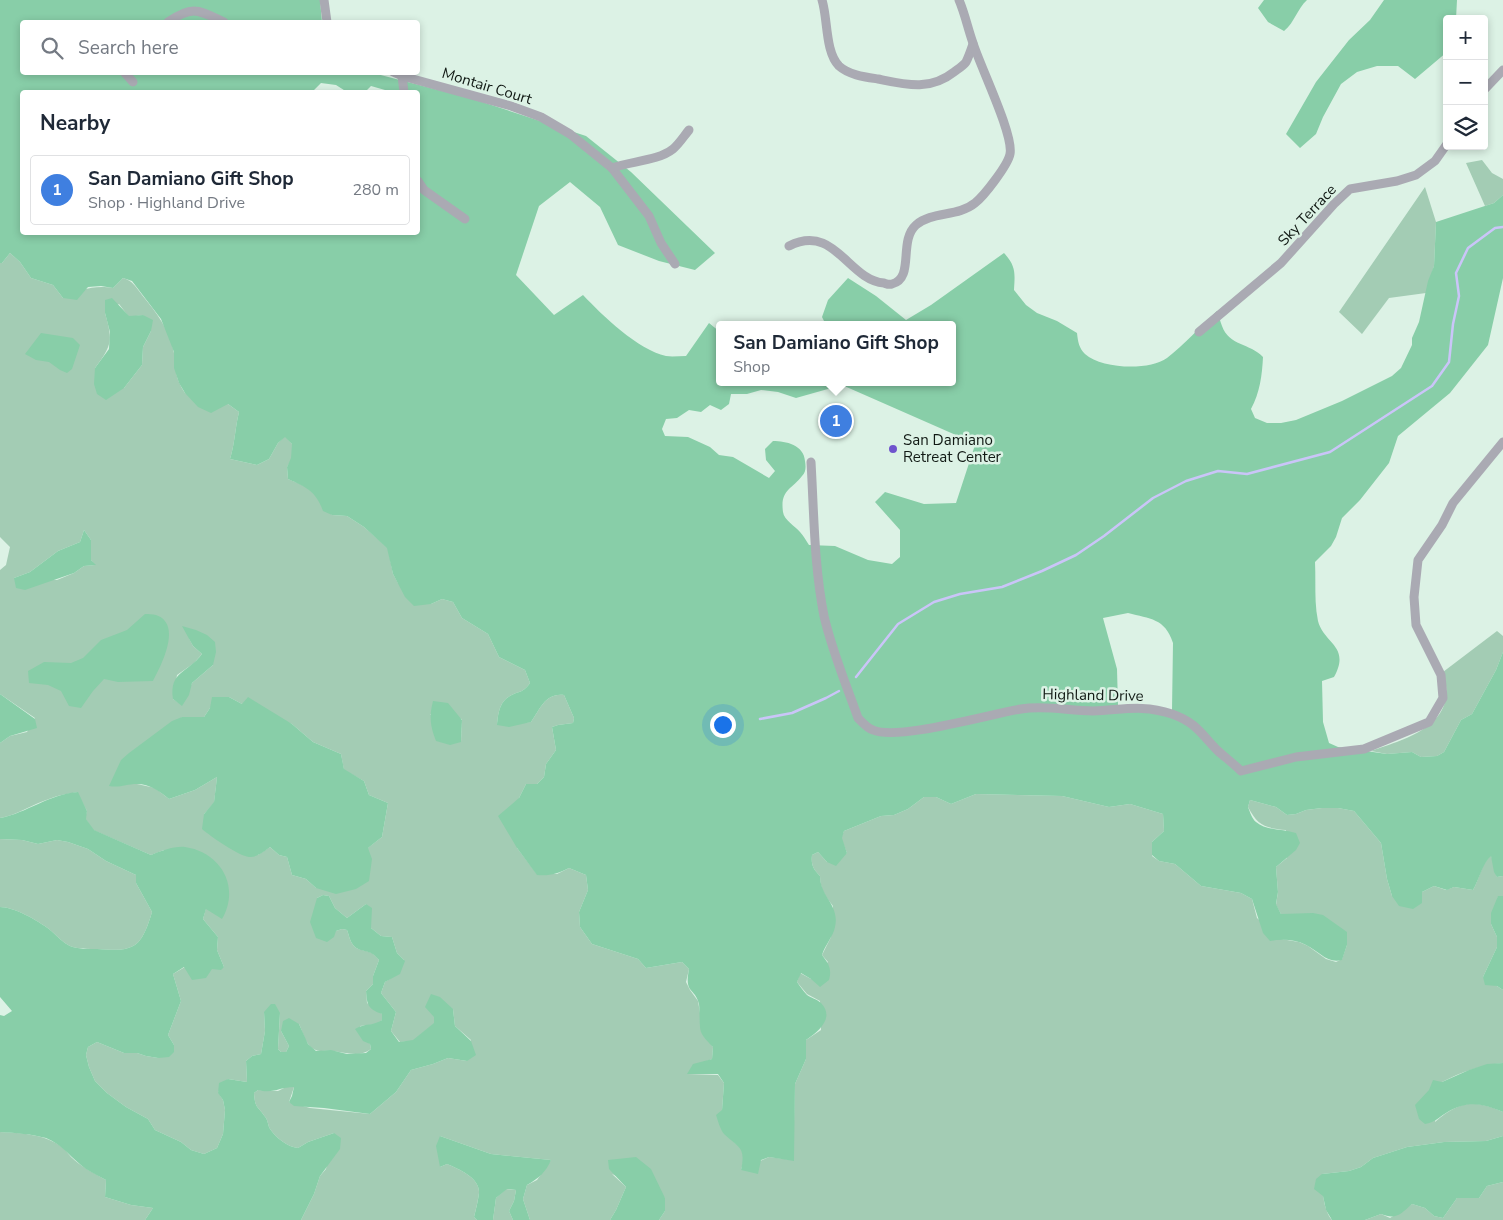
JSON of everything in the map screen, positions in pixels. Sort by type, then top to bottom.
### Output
[{"type":"street","points":[[324,0],[327,20]]},
{"type":"street","points":[[822,0],[826,11],[831,55],[844,70],[858,75],[910,85],[926,85],[944,80],[965,64],[973,44]]},
{"type":"street","points":[[789,246],[795,242],[813,239],[826,244],[878,283],[892,284],[903,277],[908,236],[915,226],[927,219],[964,210],[976,202],[1002,171],[1010,155],[1009,137],[973,44],[959,0]]},
{"type":"street","points":[[171,20],[184,12],[194,10],[220,20]]},
{"type":"street","points":[[1488,86],[1503,70]]},
{"type":"street","points":[[127,75],[133,82]]},
{"type":"street","points":[[402,76],[404,90]]},
{"type":"street","name":"Montair Court","points":[[402,76],[512,106],[541,117],[570,134],[612,168],[649,216],[661,243],[675,264]]},
{"type":"street","points":[[612,168],[625,163],[659,157],[678,145],[689,130]]},
{"type":"street","name":"Sky Terrace","points":[[1199,332],[1281,263],[1350,189],[1397,181],[1416,175],[1435,161],[1443,150]]},
{"type":"street","points":[[420,184],[424,190],[465,219]]},
{"type":"street","name":"Highland Drive","points":[[811,462],[817,558],[824,615],[834,654],[858,718],[868,727],[873,730],[892,733],[911,731],[1020,709],[1042,707],[1093,711],[1145,708],[1172,715],[1197,726],[1218,750],[1241,770],[1296,757],[1364,749],[1430,722],[1443,698],[1441,675],[1416,625],[1414,597],[1418,560],[1442,525],[1453,503],[1503,442]]},
{"type":"green space","points":[[0,0],[320,0],[322,20],[20,20],[20,75],[381,75],[473,99],[586,136],[631,172],[715,253],[695,270],[659,261],[618,245],[600,207],[570,182],[539,206],[516,275],[554,315],[583,295],[621,331],[644,347],[666,356],[686,356],[709,323],[716,329],[716,386],[838,386],[796,398],[778,392],[761,390],[747,394],[731,394],[729,404],[721,410],[710,405],[701,412],[689,410],[677,418],[666,419],[662,429],[665,436],[688,437],[710,447],[719,455],[733,457],[769,478],[775,471],[766,460],[765,449],[773,441],[794,445],[804,456],[806,467],[798,481],[787,491],[783,499],[783,512],[788,520],[809,545],[835,546],[868,560],[892,564],[900,557],[900,530],[875,502],[885,492],[924,504],[956,503],[974,443],[844,386],[956,386],[956,321],[824,321],[822,317],[828,300],[848,278],[876,296],[906,320],[931,305],[1004,253],[1014,270],[1014,290],[1026,305],[1037,313],[1057,321],[1077,333],[1079,345],[1085,354],[1102,363],[1114,365],[1149,365],[1167,358],[1217,311],[1225,332],[1230,337],[1258,352],[1263,357],[1260,384],[1251,409],[1255,418],[1267,423],[1281,423],[1296,420],[1342,401],[1392,376],[1401,368],[1412,345],[1412,338],[1419,322],[1428,281],[1434,266],[1436,222],[1494,203],[1503,195],[1503,278],[1488,345],[1450,393],[1398,436],[1389,463],[1360,500],[1342,518],[1331,546],[1315,562],[1318,621],[1325,635],[1335,646],[1340,658],[1334,677],[1322,681],[1323,722],[1329,743],[1338,747],[1387,754],[1412,752],[1421,757],[1437,756],[1444,752],[1461,720],[1472,714],[1496,670],[1503,652],[1503,876],[1497,877],[1494,872],[1491,856],[1486,862],[1473,890],[1454,887],[1447,890],[1434,886],[1422,892],[1422,903],[1413,909],[1399,906],[1392,896],[1387,879],[1381,843],[1354,811],[1322,808],[1287,815],[1276,807],[1250,800],[1248,807],[1256,822],[1270,828],[1296,833],[1300,843],[1296,850],[1276,867],[1278,892],[1276,904],[1281,914],[1313,913],[1323,915],[1347,932],[1347,945],[1342,960],[1337,961],[1327,959],[1306,945],[1297,942],[1284,940],[1270,941],[1263,933],[1252,899],[1241,893],[1201,886],[1175,864],[1159,861],[1152,855],[1152,842],[1164,831],[1163,814],[1130,804],[1109,807],[1062,796],[976,794],[951,804],[936,797],[924,797],[908,809],[894,815],[881,816],[844,831],[842,838],[847,853],[836,866],[827,862],[818,852],[812,855],[813,867],[820,876],[823,890],[835,913],[836,919],[834,931],[822,955],[829,967],[829,980],[820,987],[801,973],[797,982],[807,995],[821,1003],[825,1009],[826,1019],[816,1033],[806,1040],[806,1059],[795,1084],[794,1161],[769,1157],[761,1160],[758,1174],[741,1170],[742,1152],[724,1134],[716,1115],[722,1110],[724,1083],[718,1074],[687,1074],[693,1064],[712,1059],[713,1047],[701,1032],[699,1004],[688,983],[689,969],[682,962],[646,968],[638,959],[592,944],[580,927],[579,912],[588,890],[586,875],[569,868],[553,874],[537,875],[517,848],[498,816],[519,798],[526,784],[537,784],[544,777],[546,764],[556,750],[552,727],[573,723],[574,718],[564,695],[552,696],[544,702],[531,722],[509,727],[497,725],[503,702],[510,696],[523,690],[530,683],[525,670],[499,657],[488,634],[462,618],[453,602],[442,599],[431,604],[414,606],[405,597],[393,574],[387,548],[364,527],[347,516],[332,515],[323,511],[310,490],[288,479],[287,467],[291,458],[292,444],[285,437],[278,443],[269,459],[257,465],[230,459],[239,412],[228,404],[211,413],[198,407],[185,393],[174,368],[174,352],[161,319],[132,281],[123,278],[113,288],[101,286],[88,287],[77,300],[63,298],[53,285],[31,278],[20,262],[10,253],[0,263]],"holes":[[[1128,613],[1156,621],[1170,635],[1173,643],[1172,710],[1118,705],[1117,669],[1103,618]]]},
{"type":"green space","points":[[1264,0],[1307,0],[1284,31],[1268,22],[1258,8]]},
{"type":"green space","points":[[1384,0],[1457,0],[1456,15],[1443,15],[1443,55],[1415,79],[1398,66],[1377,66],[1357,72],[1341,84],[1316,134],[1300,148],[1286,134],[1316,82],[1349,40],[1370,20]]},
{"type":"green space","points":[[1482,160],[1492,173],[1503,179],[1503,195],[1494,203],[1485,206],[1466,163]]},
{"type":"green space","points":[[1425,187],[1436,222],[1434,266],[1426,293],[1389,298],[1362,334],[1339,312]]},
{"type":"green space","points":[[10,253],[20,262],[31,278],[53,285],[63,298],[87,289],[99,287],[113,288],[123,278],[132,283],[166,329],[174,353],[177,378],[185,393],[228,404],[239,412],[230,459],[257,465],[269,459],[278,443],[285,436],[292,444],[292,458],[287,467],[288,479],[307,487],[319,498],[332,515],[347,516],[364,527],[388,548],[393,574],[398,583],[431,604],[442,599],[453,602],[462,618],[488,634],[499,657],[525,670],[530,683],[523,690],[510,696],[503,702],[497,725],[531,722],[544,702],[552,696],[564,695],[574,718],[573,723],[552,727],[556,750],[546,764],[544,777],[537,784],[526,784],[519,798],[517,848],[537,874],[557,874],[569,868],[586,875],[588,890],[579,912],[580,927],[592,944],[638,959],[646,968],[682,962],[689,969],[686,982],[698,1001],[701,1031],[713,1047],[712,1059],[688,1074],[718,1075],[724,1083],[722,1110],[734,1142],[742,1149],[744,1159],[741,1170],[769,1157],[793,1160],[795,1084],[806,1059],[806,1040],[821,1030],[820,1001],[807,994],[797,982],[800,973],[811,979],[828,962],[822,955],[831,937],[833,906],[822,889],[820,876],[812,864],[812,855],[818,852],[827,862],[847,853],[841,838],[844,831],[881,816],[894,815],[908,809],[924,797],[936,797],[951,804],[976,794],[1062,796],[1109,807],[1130,804],[1163,814],[1164,831],[1152,842],[1152,856],[1159,861],[1175,864],[1201,886],[1241,893],[1252,899],[1257,918],[1281,939],[1299,942],[1326,959],[1336,962],[1342,959],[1347,945],[1346,932],[1331,924],[1315,919],[1281,914],[1276,905],[1278,892],[1276,867],[1287,858],[1286,830],[1267,827],[1259,822],[1248,807],[1250,800],[1276,807],[1287,815],[1322,808],[1354,811],[1381,843],[1392,896],[1422,892],[1434,886],[1446,890],[1454,887],[1473,890],[1485,862],[1491,855],[1497,877],[1503,876],[1503,896],[1498,897],[1491,924],[1497,937],[1497,947],[1483,977],[1503,990],[1503,1063],[1487,1065],[1442,1082],[1435,1122],[1460,1106],[1467,1104],[1483,1105],[1503,1112],[1503,1136],[1486,1141],[1444,1142],[1407,1147],[1373,1158],[1361,1167],[1349,1171],[1322,1174],[1326,1210],[1332,1220],[659,1220],[665,1211],[665,1198],[612,1174],[626,1187],[610,1220],[530,1220],[523,1199],[527,1185],[537,1180],[551,1160],[491,1154],[440,1136],[440,1167],[447,1164],[463,1171],[476,1183],[479,1193],[474,1217],[477,1220],[301,1220],[314,1194],[320,1176],[326,1169],[334,1133],[308,1142],[298,1148],[286,1144],[270,1129],[266,1118],[256,1105],[254,1093],[258,1090],[278,1091],[286,1087],[294,1087],[289,1102],[310,1108],[370,1114],[396,1092],[411,1070],[448,1058],[467,1061],[471,1040],[455,1026],[453,1009],[434,1017],[435,1023],[413,1041],[400,1042],[391,1031],[396,1012],[381,993],[385,982],[399,973],[404,960],[397,953],[392,937],[381,936],[371,928],[366,904],[347,918],[335,908],[329,896],[323,895],[317,898],[336,931],[347,930],[356,948],[372,953],[379,960],[373,976],[373,984],[366,991],[367,1003],[382,1014],[382,1020],[377,1024],[360,1026],[371,1049],[357,1054],[318,1051],[307,1043],[299,1024],[281,1031],[289,1046],[286,1052],[281,1052],[278,1049],[280,1013],[264,1012],[265,1031],[261,1054],[252,1056],[246,1061],[247,1082],[228,1079],[218,1092],[223,1100],[225,1110],[223,1134],[217,1148],[204,1154],[191,1150],[181,1142],[155,1130],[148,1119],[126,1107],[95,1081],[86,1055],[88,1047],[97,1042],[124,1053],[137,1053],[158,1058],[174,1045],[168,1035],[181,1001],[173,974],[185,967],[212,969],[224,967],[217,950],[218,937],[203,919],[206,908],[164,850],[151,855],[93,830],[85,818],[87,811],[77,792],[52,798],[0,818],[0,743],[10,736],[27,732],[35,718],[0,694],[0,570],[6,565],[10,547],[0,537],[0,263]],"holes":[[[119,304],[129,317],[143,315],[151,331],[143,347],[142,365],[124,388],[95,368],[108,348],[110,337],[105,313]],[[84,530],[91,540],[91,560],[95,565],[84,566],[74,573],[57,580],[14,578],[30,572],[58,551],[80,542]],[[189,638],[213,665],[192,683],[182,705],[173,699],[177,675],[194,663],[202,654],[193,646]],[[229,697],[292,724],[313,742],[341,754],[344,770],[364,781],[369,795],[388,803],[382,837],[316,888],[306,879],[292,875],[287,857],[279,855],[270,847],[258,855],[204,814],[214,803],[217,777],[195,790],[169,799],[155,788],[137,784],[182,717],[204,717],[210,708]],[[430,714],[462,719],[461,742]]]},
{"type":"green space","points":[[112,298],[129,316],[143,315],[153,320],[151,331],[143,347],[142,365],[124,388],[106,400],[97,394],[94,384],[95,368],[109,349],[110,332],[105,313],[105,300]]},
{"type":"green space","points":[[41,333],[73,338],[80,345],[72,369],[67,373],[49,362],[36,360],[25,354]]},
{"type":"green space","points":[[84,530],[91,540],[91,560],[96,565],[84,566],[74,573],[25,590],[16,588],[14,578],[30,572],[58,551],[80,542]]},
{"type":"green space","points":[[145,614],[156,615],[164,620],[168,627],[168,646],[153,681],[118,682],[104,679],[81,708],[69,706],[61,691],[48,685],[29,683],[28,671],[44,662],[71,663],[83,658],[101,640],[127,630]]},
{"type":"green space","points":[[182,626],[207,635],[215,642],[216,652],[213,665],[192,683],[189,695],[182,706],[173,699],[174,683],[177,677],[202,654],[193,646]]},
{"type":"green space","points":[[1497,631],[1503,636],[1503,652],[1496,670],[1472,714],[1461,720],[1444,752],[1437,756],[1421,757],[1412,752],[1387,754],[1371,751],[1415,734],[1428,726],[1438,716],[1444,704],[1446,690],[1443,672]]},
{"type":"green space","points":[[0,694],[35,719],[37,728],[10,736],[0,743]]},
{"type":"green space","points":[[212,697],[229,697],[242,704],[248,697],[292,724],[313,742],[341,754],[344,769],[364,781],[369,795],[388,803],[382,837],[368,848],[372,859],[369,881],[356,889],[336,894],[316,888],[306,879],[292,875],[287,857],[279,855],[270,847],[257,855],[249,857],[218,841],[202,829],[204,814],[214,802],[217,777],[195,790],[169,799],[146,785],[109,786],[121,760],[129,753],[172,721],[182,717],[204,717],[210,708]]},
{"type":"green space","points":[[433,701],[448,703],[462,720],[461,742],[450,745],[436,741],[431,721]]},
{"type":"green space","points":[[78,792],[87,811],[86,819],[94,830],[151,855],[176,847],[197,850],[217,863],[224,872],[228,883],[227,907],[222,919],[206,909],[203,919],[218,937],[217,950],[224,967],[221,970],[212,969],[206,978],[192,980],[184,967],[173,974],[181,1001],[168,1035],[174,1045],[174,1052],[169,1057],[158,1058],[137,1053],[124,1053],[97,1042],[88,1047],[86,1055],[95,1081],[126,1107],[148,1119],[155,1130],[181,1142],[191,1150],[204,1154],[217,1148],[223,1134],[225,1110],[223,1100],[218,1093],[219,1083],[228,1079],[247,1082],[246,1061],[252,1056],[261,1054],[265,1031],[264,1012],[271,1004],[275,1004],[280,1013],[278,1049],[281,1052],[286,1052],[289,1046],[281,1031],[283,1021],[289,1018],[299,1024],[308,1044],[316,1051],[331,1050],[347,1054],[366,1053],[371,1049],[370,1044],[363,1041],[355,1029],[382,1020],[382,1014],[369,1006],[366,991],[373,984],[373,976],[379,960],[369,952],[356,948],[347,930],[336,931],[334,937],[327,942],[316,938],[310,922],[317,898],[323,895],[329,896],[335,908],[347,918],[366,904],[372,908],[371,928],[381,936],[392,937],[397,953],[405,961],[400,974],[385,982],[381,993],[396,1012],[391,1031],[399,1042],[413,1040],[434,1023],[434,1017],[425,1007],[431,994],[440,997],[453,1009],[455,1026],[471,1041],[476,1055],[467,1061],[448,1058],[411,1070],[396,1092],[370,1114],[294,1106],[289,1102],[294,1087],[272,1091],[258,1090],[254,1093],[256,1105],[266,1118],[270,1129],[286,1144],[298,1148],[308,1142],[334,1133],[341,1138],[340,1149],[320,1176],[314,1194],[301,1220],[145,1220],[153,1208],[131,1205],[105,1197],[106,1180],[86,1169],[52,1141],[46,1138],[18,1133],[0,1132],[0,1015],[4,1016],[12,1011],[0,997],[0,907],[12,909],[32,918],[70,946],[83,949],[110,950],[120,950],[135,945],[144,933],[152,912],[136,883],[136,875],[106,861],[88,849],[57,840],[38,844],[22,840],[0,839],[0,818],[10,816],[57,796]]},
{"type":"green space","points":[[0,839],[22,840],[38,844],[57,840],[68,842],[88,849],[106,861],[136,875],[136,883],[152,912],[140,940],[135,945],[120,950],[73,947],[32,918],[12,909],[0,907]]},
{"type":"green space","points":[[1498,896],[1503,896],[1503,990],[1497,986],[1485,985],[1483,977],[1497,947],[1497,937],[1491,924],[1491,913]]},
{"type":"green space","points":[[1503,1063],[1503,1112],[1474,1104],[1461,1106],[1425,1124],[1419,1119],[1415,1105],[1429,1090],[1433,1080],[1442,1082],[1487,1064]]},
{"type":"green space","points":[[0,1132],[33,1135],[56,1143],[79,1164],[106,1180],[105,1197],[131,1205],[153,1208],[145,1220],[0,1220]]},
{"type":"green space","points":[[440,1136],[491,1154],[551,1160],[542,1174],[527,1185],[523,1199],[530,1220],[513,1220],[509,1211],[514,1201],[516,1190],[507,1189],[496,1198],[493,1220],[477,1220],[474,1217],[479,1196],[476,1183],[463,1171],[447,1164],[440,1167],[436,1146]]},
{"type":"green space","points":[[1503,1136],[1503,1182],[1487,1186],[1479,1198],[1457,1198],[1443,1218],[1434,1216],[1425,1208],[1412,1204],[1394,1216],[1381,1214],[1365,1220],[1332,1220],[1326,1210],[1323,1196],[1314,1189],[1316,1179],[1322,1174],[1349,1171],[1361,1167],[1373,1158],[1407,1147],[1444,1142],[1486,1141]]},
{"type":"green space","points":[[636,1157],[651,1169],[665,1198],[665,1211],[659,1220],[610,1220],[626,1187],[609,1169],[608,1160]]},
{"type":"green space","points":[[1503,1182],[1503,1220],[1365,1220],[1381,1214],[1390,1218],[1412,1204],[1425,1208],[1434,1216],[1443,1218],[1457,1198],[1479,1198],[1487,1186]]},
{"type":"green space","points":[[506,1189],[516,1190],[514,1201],[509,1211],[513,1220],[493,1220],[496,1198]]},
{"type":"waterway","points":[[856,677],[898,624],[934,602],[960,594],[1002,587],[1076,555],[1153,498],[1186,481],[1218,471],[1247,474],[1330,452],[1432,386],[1449,362],[1453,324],[1459,296],[1456,273],[1468,248],[1495,228],[1503,227]]},
{"type":"waterway","points":[[760,719],[792,713],[839,691]]},
{"type":"place","name":"San Damiano Gift Shop","points":[[836,421]]},
{"type":"place","name":"San Damiano Retreat Center","points":[[893,449]]}]
